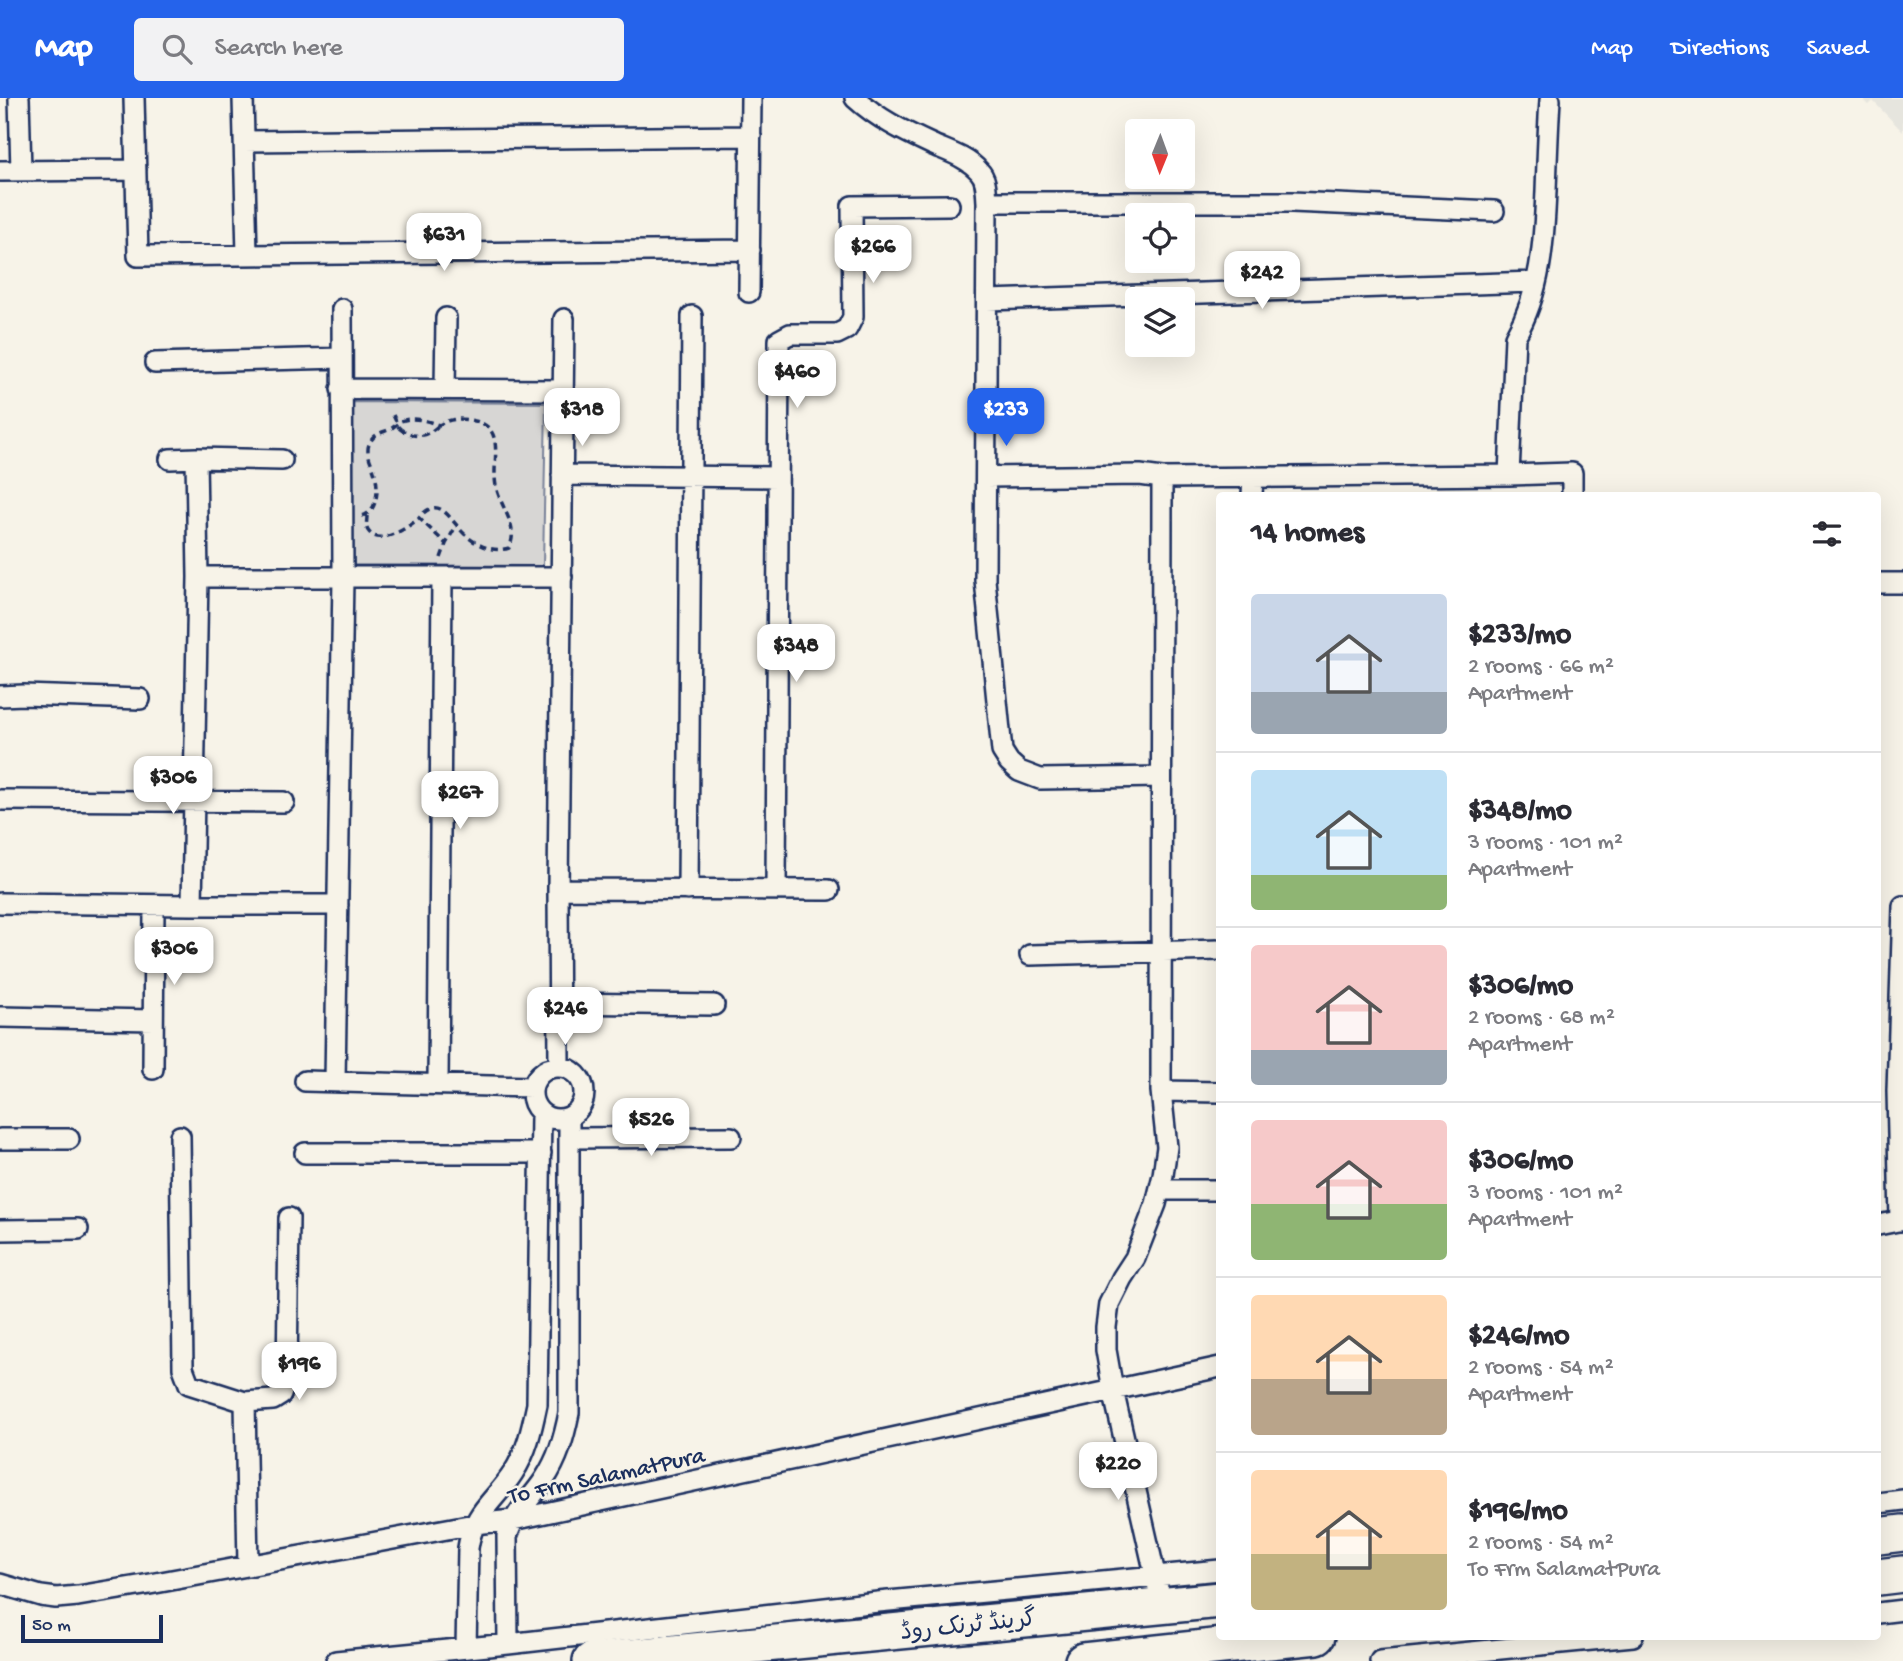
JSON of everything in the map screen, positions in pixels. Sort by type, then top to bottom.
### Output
[{"type":"highway","points":[[1881,1536],[1903,1533]]},
{"type":"highway","points":[[1881,1577],[1903,1574]]},
{"type":"highway","name":"گرینڈ ٹرنک روڈ","points":[[591,1661],[815,1650],[881,1617],[1158,1590],[1216,1599]]},
{"type":"highway","points":[[1083,1661],[1260,1652],[1303,1640]]},
{"type":"street","points":[[19,98],[21,171]]},
{"type":"street","points":[[134,98],[138,256],[750,250]]},
{"type":"street","points":[[243,98],[247,255]]},
{"type":"street","points":[[749,292],[751,98]]},
{"type":"street","points":[[855,98],[871,113],[968,162],[980,172],[986,183],[985,580],[1002,751],[1019,771],[1040,779],[1161,777]]},
{"type":"street","points":[[1508,475],[1515,337],[1523,323],[1544,249],[1550,100]]},
{"type":"street","points":[[244,141],[751,136]]},
{"type":"street","points":[[0,171],[136,170]]},
{"type":"street","points":[[987,202],[1292,202],[1494,211]]},
{"type":"street","points":[[775,890],[779,340],[790,334],[837,334],[847,329],[853,317],[852,206],[949,205]]},
{"type":"street","points":[[987,300],[1536,282]]},
{"type":"street","points":[[335,1081],[343,578],[342,309]]},
{"type":"street","points":[[688,890],[692,316]]},
{"type":"street","points":[[445,389],[446,318]]},
{"type":"street","points":[[559,1066],[558,889],[564,319]]},
{"type":"street","points":[[155,363],[342,358]]},
{"type":"street","points":[[341,389],[562,390]]},
{"type":"street","points":[[170,458],[282,460]]},
{"type":"street","points":[[191,905],[198,577],[196,458]]},
{"type":"street","points":[[986,477],[1140,475],[1252,486],[1390,486],[1508,475],[1572,473],[1572,492]]},
{"type":"street","points":[[562,475],[777,477]]},
{"type":"street","points":[[1162,478],[1161,1091],[1167,1147],[1156,1205],[1135,1258],[1109,1304],[1106,1350],[1158,1590],[1216,1571]]},
{"type":"street","points":[[198,577],[562,577]]},
{"type":"street","points":[[438,1084],[442,578]]},
{"type":"street","points":[[1881,583],[1903,583]]},
{"type":"street","points":[[0,696],[140,699]]},
{"type":"street","points":[[0,800],[284,802]]},
{"type":"street","points":[[558,889],[829,890]]},
{"type":"street","points":[[0,903],[338,905]]},
{"type":"street","points":[[153,1069],[154,905]]},
{"type":"street","points":[[1881,1224],[1902,1220],[1897,1091],[1903,906]]},
{"type":"street","points":[[1030,955],[1216,950]]},
{"type":"street","points":[[559,1003],[714,1005]]},
{"type":"street","points":[[0,1017],[153,1020]]},
{"type":"street","points":[[466,1648],[468,1548],[474,1524],[501,1491],[524,1453],[537,1404],[541,1114],[533,1101],[532,1087],[542,1072],[550,1068],[559,1066],[576,1073],[585,1088],[582,1106],[569,1118],[555,1119],[541,1114]]},
{"type":"street","points":[[305,1081],[532,1087]]},
{"type":"street","points":[[1161,1091],[1216,1092]]},
{"type":"street","points":[[508,1644],[507,1536],[513,1520],[544,1480],[558,1456],[569,1413],[569,1118]]},
{"type":"street","points":[[180,1136],[183,1368],[189,1384],[245,1402],[273,1400],[281,1395],[287,1376],[289,1218]]},
{"type":"street","points":[[570,1138],[732,1137]]},
{"type":"street","points":[[0,1139],[69,1139]]},
{"type":"street","points":[[305,1153],[541,1153]]},
{"type":"street","points":[[1160,1190],[1216,1190]]},
{"type":"street","points":[[0,1230],[78,1229]]},
{"type":"street","name":"To Frm SalamatPura","points":[[0,1584],[56,1598],[138,1586],[474,1524],[513,1520],[1216,1368]]},
{"type":"street","points":[[245,1402],[248,1566]]},
{"type":"street","points":[[1881,1503],[1903,1500]]},
{"type":"street","points":[[1881,1613],[1903,1610]]},
{"type":"street","points":[[336,1661],[508,1644],[881,1617]]},
{"type":"street","points":[[1380,1661],[1593,1640]]},
{"type":"path","points":[[367,515],[368,532],[380,537],[400,532],[424,512],[440,508],[467,537],[485,547],[504,550],[509,548],[513,540],[513,528],[501,505],[496,485],[495,440],[490,427],[482,422],[459,418],[449,419],[424,436],[408,435],[399,428],[393,415]]},
{"type":"path","points":[[343,518],[367,515],[374,508],[375,474],[368,454],[373,438],[408,419],[439,425]]},
{"type":"path","points":[[419,518],[446,544]]},
{"type":"path","points":[[442,578],[440,562],[456,526]]},
{"type":"shaded area","points":[[1862,98],[1903,98],[1903,132],[1873,101],[1869,105]]},
{"type":"shaded area","points":[[350,402],[546,403],[543,566],[351,565]]}]
